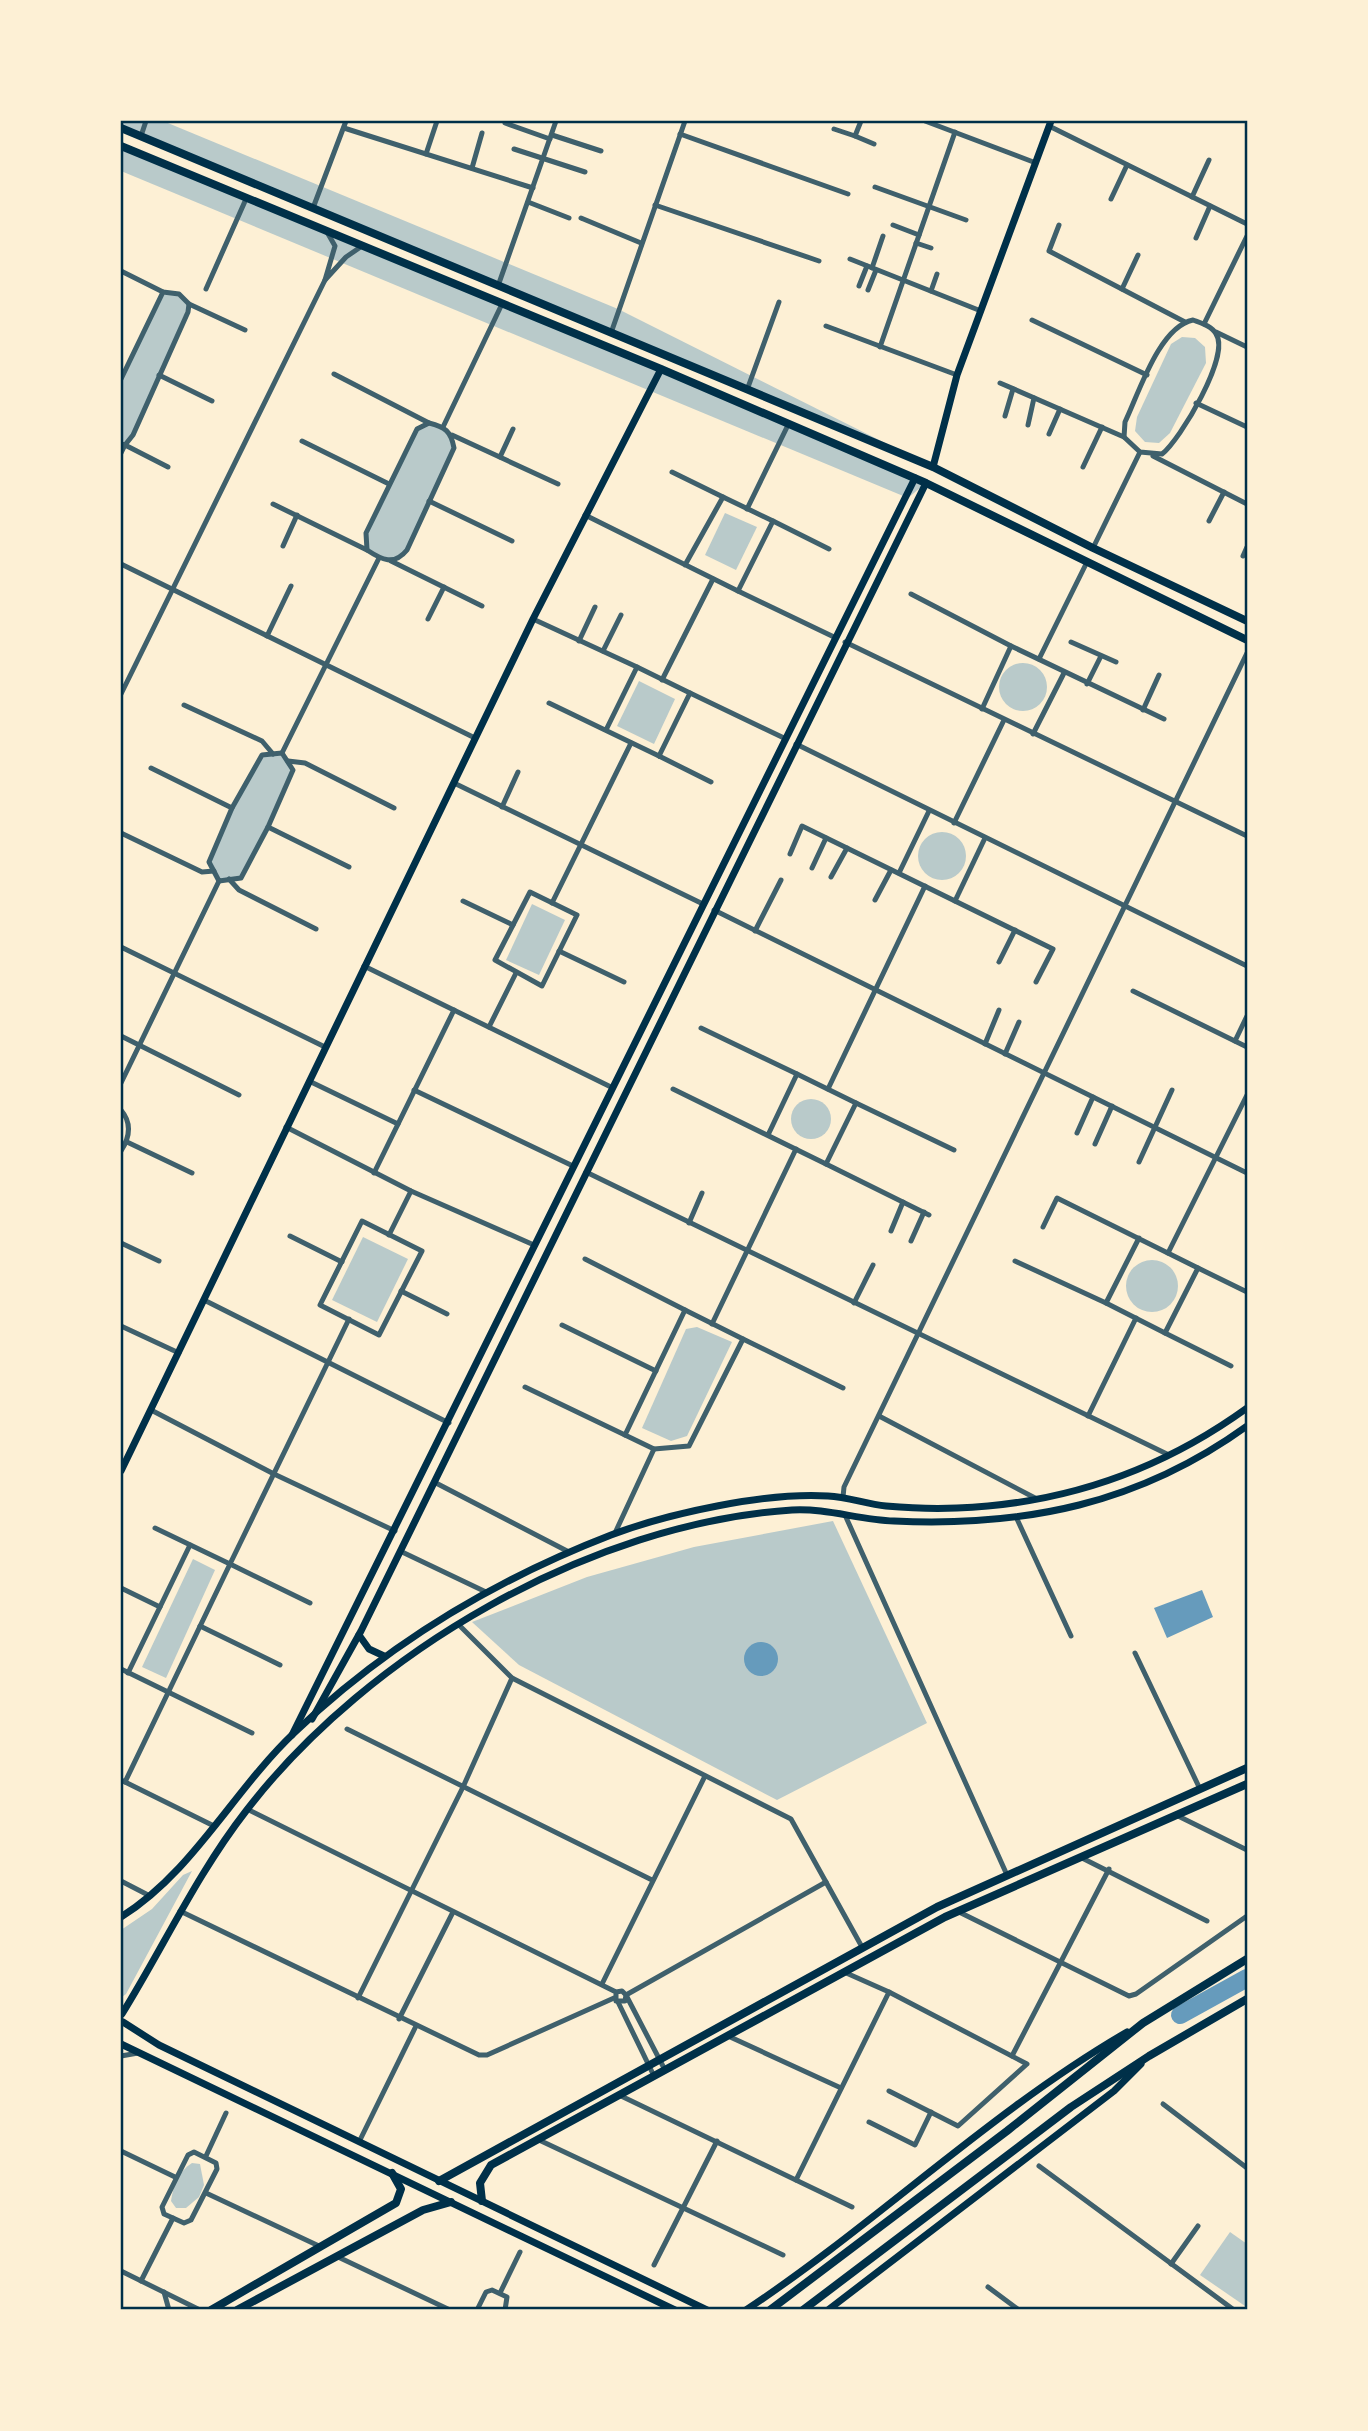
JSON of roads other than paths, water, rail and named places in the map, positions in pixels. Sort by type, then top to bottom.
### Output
[{"type":"main road","points":[[384,1656],[363,1644],[358,1638],[361,1631],[933,467],[957,375],[1050,124]]},
{"type":"main road","points":[[121,128],[922,462],[1093,548],[1247,621]]},
{"type":"main road","points":[[121,146],[246,200],[661,369],[926,482],[1247,640]]},
{"type":"main road","points":[[307,224],[313,208]]},
{"type":"main road","points":[[607,347],[611,333]]},
{"type":"main road","points":[[121,1471],[206,1301],[286,1127],[533,619],[667,357]]},
{"type":"main road","points":[[292,1735],[449,1423],[783,738],[922,462]]},
{"type":"main road","points":[[834,637],[845,642]]},
{"type":"main road","points":[[783,738],[796,744]]},
{"type":"main road","points":[[703,904],[714,910]]},
{"type":"main road","points":[[613,1088],[624,1094]]},
{"type":"main road","points":[[573,1166],[586,1172]]},
{"type":"main road","points":[[534,1245],[547,1251]]},
{"type":"main road","points":[[121,1917],[150,1896],[178,1869],[292,1735],[384,1656],[486,1592],[569,1552],[615,1533],[698,1511],[791,1496],[843,1497],[885,1506],[954,1508],[1038,1500],[1068,1494],[1121,1478],[1172,1456],[1247,1408]]},
{"type":"main road","points":[[449,1423],[460,1429]]},
{"type":"main road","points":[[707,2310],[159,2045],[121,2020],[207,1865],[247,1809],[318,1733],[376,1680],[458,1624],[533,1583],[632,1544],[701,1525],[760,1515],[824,1510],[888,1521],[954,1523],[1017,1518],[1072,1509],[1126,1492],[1179,1469],[1247,1426]]},
{"type":"main road","points":[[423,1475],[435,1482]]},
{"type":"main road","points":[[843,1497],[845,1515]]},
{"type":"main road","points":[[394,1531],[407,1537]]},
{"type":"main road","points":[[388,1545],[400,1551]]},
{"type":"main road","points":[[312,1718],[361,1631]]},
{"type":"main road","points":[[312,1718],[318,1733]]},
{"type":"main road","points":[[439,2181],[862,1947],[1007,1875],[1247,1768]]},
{"type":"main road","points":[[482,2201],[480,2183],[486,2170],[618,2095],[958,1912],[1247,1784]]},
{"type":"main road","points":[[1007,1875],[1013,1887]]},
{"type":"main road","points":[[746,2310],[759,2306],[1062,2071],[1247,1959]]},
{"type":"main road","points":[[803,2310],[1071,2107],[1149,2056],[1247,1999]]},
{"type":"main road","points":[[770,2310],[1007,2131],[1143,2023]]},
{"type":"main road","points":[[121,2044],[675,2310]]},
{"type":"main road","points":[[833,2308],[1114,2091],[1149,2056]]},
{"type":"main road","points":[[211,2310],[396,2203],[401,2195],[400,2185],[392,2173]]},
{"type":"main road","points":[[237,2310],[423,2210],[451,2202]]},
{"type":"main road","points":[[385,2211],[395,2214],[396,2222],[392,2226]]},
{"type":"street","points":[[141,136],[146,121]]},
{"type":"street","points":[[313,208],[346,121]]},
{"type":"street","points":[[426,154],[437,121]]},
{"type":"street","points":[[498,286],[556,121]]},
{"type":"street","points":[[611,333],[685,121]]},
{"type":"street","points":[[855,136],[861,121]]},
{"type":"street","points":[[925,121],[1035,163]]},
{"type":"street","points":[[505,123],[601,151]]},
{"type":"street","points":[[1050,124],[1247,224]]},
{"type":"street","points":[[344,128],[533,188]]},
{"type":"street","points":[[834,129],[874,144]]},
{"type":"street","points":[[880,347],[955,132]]},
{"type":"street","points":[[472,168],[482,133]]},
{"type":"street","points":[[680,134],[848,194]]},
{"type":"street","points":[[514,149],[585,172]]},
{"type":"street","points":[[1192,197],[1209,160]]},
{"type":"street","points":[[1111,199],[1127,165]]},
{"type":"street","points":[[875,187],[966,220]]},
{"type":"street","points":[[206,289],[246,200]]},
{"type":"street","points":[[528,202],[569,218]]},
{"type":"street","points":[[655,205],[819,261]]},
{"type":"street","points":[[1196,238],[1210,206]]},
{"type":"street","points":[[582,218],[641,243]]},
{"type":"street","points":[[893,225],[919,235]]},
{"type":"street","points":[[1059,225],[1049,251],[1185,322]]},
{"type":"street","points":[[121,694],[325,280],[335,246],[327,232]]},
{"type":"street","points":[[869,290],[872,268],[883,236]]},
{"type":"street","points":[[1204,324],[1247,236]]},
{"type":"street","points":[[916,243],[931,248]]},
{"type":"street","points":[[325,280],[346,257],[362,246]]},
{"type":"street","points":[[1122,289],[1138,255]]},
{"type":"street","points":[[850,259],[981,311]]},
{"type":"street","points":[[859,286],[872,268]]},
{"type":"street","points":[[121,271],[163,292],[178,293],[189,304],[245,330]]},
{"type":"street","points":[[931,291],[937,274]]},
{"type":"street","points":[[121,379],[163,292]]},
{"type":"street","points":[[747,390],[779,302]]},
{"type":"street","points":[[121,453],[188,312],[189,304]]},
{"type":"street","points":[[443,426],[502,304]]},
{"type":"street","points":[[1032,320],[1147,375]]},
{"type":"street","points":[[1124,437],[1125,422],[1164,341],[1185,322],[1193,320],[1204,324],[1247,346]]},
{"type":"street","points":[[825,326],[957,375]]},
{"type":"street","points":[[1153,455],[1162,454],[1175,443],[1196,403],[1218,357],[1220,342],[1216,332]]},
{"type":"street","points":[[121,356],[129,360]]},
{"type":"street","points":[[334,374],[429,423],[443,426],[452,435],[558,484]]},
{"type":"street","points":[[159,375],[212,401]]},
{"type":"street","points":[[1000,383],[1124,437],[1140,452],[1153,455],[1247,503]]},
{"type":"street","points":[[1004,416],[1013,389]]},
{"type":"street","points":[[1028,425],[1034,398]]},
{"type":"street","points":[[1196,403],[1247,427]]},
{"type":"street","points":[[1049,434],[1060,409]]},
{"type":"street","points":[[367,550],[366,533],[417,429],[429,423]]},
{"type":"street","points":[[747,509],[789,423]]},
{"type":"street","points":[[1083,467],[1102,427]]},
{"type":"street","points":[[500,457],[513,429]]},
{"type":"street","points":[[391,561],[400,558],[407,550],[454,448],[452,435]]},
{"type":"street","points":[[302,441],[390,484]]},
{"type":"street","points":[[123,444],[168,467]]},
{"type":"street","points":[[1093,548],[1140,452]]},
{"type":"street","points":[[671,472],[830,549]]},
{"type":"street","points":[[1209,522],[1224,492]]},
{"type":"street","points":[[685,565],[723,497]]},
{"type":"street","points":[[429,501],[512,541]]},
{"type":"street","points":[[273,504],[482,606]]},
{"type":"street","points":[[283,546],[297,515]]},
{"type":"street","points":[[585,515],[834,637]]},
{"type":"street","points":[[738,590],[773,521]]},
{"type":"street","points":[[1243,556],[1247,547]]},
{"type":"street","points":[[282,753],[379,558]]},
{"type":"street","points":[[1039,659],[1087,562]]},
{"type":"street","points":[[121,564],[475,738]]},
{"type":"street","points":[[662,680],[713,579]]},
{"type":"street","points":[[267,636],[291,586]]},
{"type":"street","points":[[428,619],[444,587]]},
{"type":"street","points":[[911,594],[1064,673],[1164,719]]},
{"type":"street","points":[[579,641],[595,607]]},
{"type":"street","points":[[603,652],[621,615]]},
{"type":"street","points":[[533,619],[783,738]]},
{"type":"street","points":[[845,642],[1247,836]]},
{"type":"street","points":[[1070,642],[1116,662]]},
{"type":"street","points":[[982,709],[1011,646]]},
{"type":"street","points":[[843,1497],[844,1487],[1247,653]]},
{"type":"street","points":[[1087,684],[1101,656]]},
{"type":"street","points":[[606,730],[636,667]]},
{"type":"street","points":[[1033,734],[1064,673]]},
{"type":"street","points":[[1143,710],[1159,675]]},
{"type":"street","points":[[659,756],[690,693]]},
{"type":"street","points":[[549,703],[711,782]]},
{"type":"street","points":[[184,705],[262,741],[272,754]]},
{"type":"street","points":[[954,823],[1004,720]]},
{"type":"street","points":[[552,903],[631,743]]},
{"type":"street","points":[[796,744],[1247,966]]},
{"type":"street","points":[[219,881],[209,862],[232,808],[262,755],[282,753]]},
{"type":"street","points":[[219,881],[241,878],[268,827],[293,770],[282,753]]},
{"type":"street","points":[[288,761],[305,763],[394,808]]},
{"type":"street","points":[[151,768],[232,808]]},
{"type":"street","points":[[502,807],[518,772]]},
{"type":"street","points":[[454,783],[703,904]]},
{"type":"street","points":[[899,873],[929,811]]},
{"type":"street","points":[[790,854],[802,825],[1053,949],[1037,982]]},
{"type":"street","points":[[268,827],[349,867]]},
{"type":"street","points":[[121,833],[202,872],[214,871]]},
{"type":"street","points":[[812,868],[827,838]]},
{"type":"street","points":[[955,901],[985,838]]},
{"type":"street","points":[[831,877],[847,848]]},
{"type":"street","points":[[875,900],[891,870]]},
{"type":"street","points":[[229,879],[239,891],[316,929]]},
{"type":"street","points":[[755,931],[781,880]]},
{"type":"street","points":[[121,1083],[219,881]]},
{"type":"street","points":[[828,1089],[925,887]]},
{"type":"street","points":[[530,892],[552,903],[577,915],[542,986],[495,960],[530,892]]},
{"type":"street","points":[[463,901],[513,925]]},
{"type":"street","points":[[714,910],[1247,1173]]},
{"type":"street","points":[[999,962],[1015,930]]},
{"type":"street","points":[[121,947],[325,1047]]},
{"type":"street","points":[[559,951],[624,982]]},
{"type":"street","points":[[364,965],[613,1088]]},
{"type":"street","points":[[489,1027],[516,973]]},
{"type":"street","points":[[1133,991],[1247,1047]]},
{"type":"street","points":[[374,1173],[454,1010]]},
{"type":"street","points":[[985,1044],[999,1010]]},
{"type":"street","points":[[1235,1041],[1247,1016]]},
{"type":"street","points":[[1005,1054],[1019,1022]]},
{"type":"street","points":[[701,1028],[954,1150]]},
{"type":"street","points":[[121,1037],[239,1095]]},
{"type":"street","points":[[768,1135],[797,1074]]},
{"type":"street","points":[[309,1081],[398,1124]]},
{"type":"street","points":[[673,1089],[927,1214],[911,1241]]},
{"type":"street","points":[[414,1090],[573,1166]]},
{"type":"street","points":[[1139,1162],[1172,1090]]},
{"type":"street","points":[[1168,1252],[1247,1095]]},
{"type":"street","points":[[1077,1133],[1093,1097]]},
{"type":"street","points":[[826,1164],[856,1103]]},
{"type":"street","points":[[1095,1144],[1112,1106]]},
{"type":"street","points":[[121,1110],[128,1124],[127,1142],[121,1151]]},
{"type":"street","points":[[286,1127],[411,1191],[534,1245]]},
{"type":"street","points":[[127,1142],[192,1173]]},
{"type":"street","points":[[712,1324],[796,1149]]},
{"type":"street","points":[[586,1172],[1172,1456]]},
{"type":"street","points":[[389,1234],[411,1191]]},
{"type":"street","points":[[689,1223],[702,1193]]},
{"type":"street","points":[[1043,1227],[1057,1198],[1247,1292]]},
{"type":"street","points":[[891,1231],[903,1202]]},
{"type":"street","points":[[362,1221],[389,1234],[422,1251],[379,1335],[320,1305],[362,1221]]},
{"type":"street","points":[[290,1236],[342,1262]]},
{"type":"street","points":[[1106,1303],[1139,1238]]},
{"type":"street","points":[[121,1242],[159,1261]]},
{"type":"street","points":[[585,1259],[842,1388]]},
{"type":"street","points":[[1015,1261],[1231,1366]]},
{"type":"street","points":[[855,1303],[873,1265]]},
{"type":"street","points":[[1165,1332],[1198,1268]]},
{"type":"street","points":[[401,1291],[447,1314]]},
{"type":"street","points":[[206,1301],[449,1423]]},
{"type":"street","points":[[625,1435],[685,1310]]},
{"type":"street","points":[[1088,1416],[1136,1318]]},
{"type":"street","points":[[214,1826],[123,1781],[169,1692],[349,1319]]},
{"type":"street","points":[[562,1325],[656,1371]]},
{"type":"street","points":[[121,1326],[179,1353]]},
{"type":"street","points":[[525,1387],[654,1449],[689,1446],[743,1339]]},
{"type":"street","points":[[151,1410],[274,1474],[394,1531]]},
{"type":"street","points":[[878,1416],[1038,1500]]},
{"type":"street","points":[[615,1533],[654,1449]]},
{"type":"street","points":[[435,1482],[569,1552]]},
{"type":"street","points":[[845,1515],[1007,1875]]},
{"type":"street","points":[[1017,1518],[1071,1636]]},
{"type":"street","points":[[155,1528],[310,1603]]},
{"type":"street","points":[[128,1673],[190,1545]]},
{"type":"street","points":[[400,1551],[486,1592]]},
{"type":"street","points":[[121,1588],[160,1607]]},
{"type":"street","points":[[458,1624],[512,1678],[791,1819],[862,1947]]},
{"type":"street","points":[[200,1626],[280,1665]]},
{"type":"street","points":[[1135,1653],[1200,1788]]},
{"type":"street","points":[[121,1669],[252,1732]]},
{"type":"street","points":[[358,1998],[463,1787],[512,1678]]},
{"type":"street","points":[[347,1729],[652,1880]]},
{"type":"street","points":[[603,1984],[705,1776]]},
{"type":"street","points":[[247,1809],[411,1892],[603,1984],[624,2002],[626,1996],[826,1882]]},
{"type":"street","points":[[1176,1815],[1247,1850]]},
{"type":"street","points":[[1081,1857],[1207,1921]]},
{"type":"street","points":[[1012,2056],[1109,1869]]},
{"type":"street","points":[[121,1881],[150,1896]]},
{"type":"street","points":[[180,1911],[471,2054],[487,2055],[616,1997],[622,1991],[665,2070]]},
{"type":"street","points":[[399,2019],[453,1912]]},
{"type":"street","points":[[958,1912],[1133,1995],[1247,1916]]},
{"type":"street","points":[[844,1972],[889,1992],[1027,2064],[958,2126],[888,2091]]},
{"type":"street","points":[[796,2180],[889,1992]]},
{"type":"street","points":[[616,1997],[654,2076]]},
{"type":"street","points":[[359,2142],[416,2026]]},
{"type":"street","points":[[727,2036],[841,2088]]},
{"type":"street","points":[[121,2056],[141,2053]]},
{"type":"street","points":[[618,2095],[852,2207]]},
{"type":"street","points":[[1163,2104],[1247,2168]]},
{"type":"street","points":[[869,2122],[915,2145],[931,2112]]},
{"type":"street","points":[[206,2156],[226,2113]]},
{"type":"street","points":[[538,2139],[783,2255]]},
{"type":"street","points":[[654,2265],[717,2141]]},
{"type":"street","points":[[121,2151],[175,2177]]},
{"type":"street","points":[[190,2152],[206,2156],[217,2165],[206,2193],[188,2223],[164,2214],[162,2207],[190,2152]]},
{"type":"street","points":[[1039,2166],[1234,2310]]},
{"type":"street","points":[[206,2193],[319,2246]]},
{"type":"street","points":[[141,2281],[173,2218]]},
{"type":"street","points":[[1171,2264],[1198,2226]]},
{"type":"street","points":[[500,2293],[520,2252]]},
{"type":"street","points":[[336,2256],[450,2310]]},
{"type":"street","points":[[121,2271],[200,2310]]},
{"type":"street","points":[[988,2287],[1019,2310]]},
{"type":"street","points":[[477,2310],[488,2290],[500,2293],[508,2300],[505,2310]]},
{"type":"street","points":[[164,2292],[169,2310]]},
{"type":"water","points":[[1202,1590],[1213,1617],[1167,1638],[1154,1608]]},
{"type":"water","points":[[761,1642],[773,1647],[778,1659],[773,1671],[761,1676],[749,1671],[744,1659],[749,1647]]},
{"type":"waterway","points":[[1180,2015],[1247,1978]]}]
